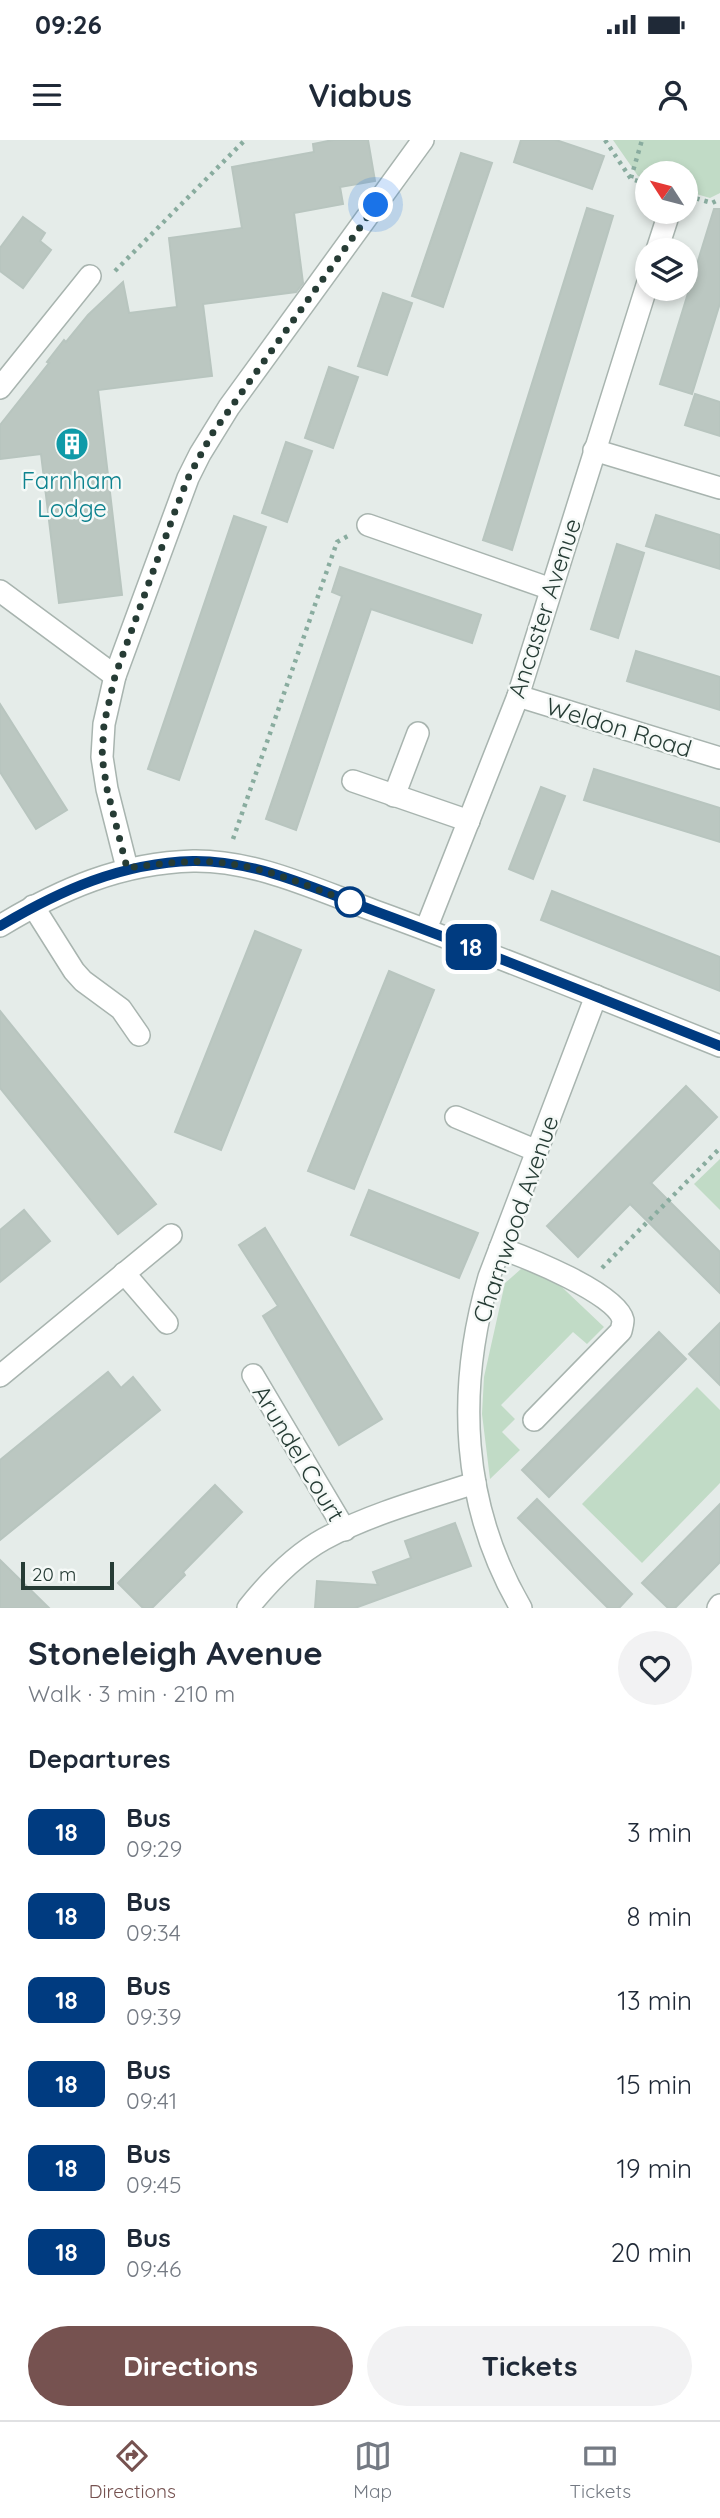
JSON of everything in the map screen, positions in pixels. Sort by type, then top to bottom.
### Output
[{"type":"street","points":[[127,868],[107,789],[102,757],[104,724],[115,676],[174,514],[200,454],[229,407],[423,140]]},
{"type":"street","points":[[0,388],[90,276]]},
{"type":"street","name":"Ancaster Avenue","points":[[426,929],[518,696],[642,301]]},
{"type":"street","points":[[594,450],[720,488]]},
{"type":"street","points":[[368,525],[551,589]]},
{"type":"street","points":[[0,591],[115,676]]},
{"type":"street","name":"Weldon Road","points":[[518,696],[720,758]]},
{"type":"street","points":[[394,796],[418,733]]},
{"type":"street","points":[[353,781],[469,821]]},
{"type":"street","points":[[0,926],[33,906],[91,879],[127,868],[194,861],[224,863],[258,869],[426,929],[720,1046]]},
{"type":"street","points":[[33,906],[74,971],[83,981],[121,1009],[139,1034]]},
{"type":"street","name":"Charnwood Avenue","points":[[521,1608],[497,1559],[475,1483],[467,1423],[470,1364],[481,1305],[500,1248],[596,996]]},
{"type":"street","points":[[456,1117],[537,1151]]},
{"type":"street","points":[[0,1376],[171,1235]]},
{"type":"street","points":[[500,1248],[542,1263],[584,1286],[619,1311],[624,1322],[621,1331],[534,1420]]},
{"type":"street","points":[[124,1273],[167,1323]]},
{"type":"street","name":"Arundel Court","points":[[253,1376],[345,1530]]},
{"type":"street","points":[[248,1608],[293,1562],[324,1539],[402,1507],[475,1483]]},
{"type":"path","points":[[90,276],[110,276],[245,140]]},
{"type":"path","points":[[605,140],[631,179],[635,180]]},
{"type":"path","points":[[631,179],[642,140]]},
{"type":"path","points":[[698,199],[712,203],[720,199]]},
{"type":"path","points":[[224,863],[337,542],[368,525]]},
{"type":"path","points":[[584,1286],[720,1148]]},
{"type":"green space","points":[[613,140],[720,140],[720,193],[710,198],[698,194],[698,161],[635,161],[635,172]]},
{"type":"green space","points":[[720,1159],[720,1210],[694,1184]]},
{"type":"green space","points":[[521,1269],[547,1273],[604,1327],[587,1344],[573,1332],[501,1405],[515,1419],[502,1432],[520,1450],[490,1479],[482,1414],[484,1377],[505,1283]]},
{"type":"green space","points":[[697,1387],[720,1410],[720,1483],[642,1563],[582,1504]]},
{"type":"building","name":"Farnham Lodge","points":[[333,140],[368,140],[375,181],[340,187],[343,204],[294,213],[303,283],[296,292],[203,304],[212,376],[98,390],[122,595],[59,603],[41,454],[0,459],[0,425],[64,340],[66,342],[88,315],[123,282],[129,313],[177,307],[169,238],[242,228],[232,167],[314,152],[313,144]]},
{"type":"building","points":[[521,140],[556,140],[604,156],[592,189],[514,162]]},
{"type":"building","points":[[461,153],[492,163],[443,307],[412,296]]},
{"type":"building","points":[[587,208],[613,216],[512,550],[483,540]]},
{"type":"building","points":[[714,209],[720,209],[720,303],[692,394],[660,384],[686,301],[698,301],[698,261]]},
{"type":"building","points":[[23,217],[45,233],[40,241],[51,250],[23,288],[0,271],[0,248]]},
{"type":"building","points":[[383,293],[412,303],[387,375],[358,366]]},
{"type":"building","points":[[329,367],[358,377],[333,448],[305,438]]},
{"type":"building","points":[[695,394],[720,402],[720,436],[685,425]]},
{"type":"building","points":[[286,442],[312,451],[287,522],[262,513]]},
{"type":"building","points":[[656,515],[720,535],[720,569],[646,546]]},
{"type":"building","points":[[234,516],[266,527],[179,780],[148,769]]},
{"type":"building","points":[[617,544],[644,553],[618,638],[591,629]]},
{"type":"building","points":[[340,567],[481,615],[472,643],[371,609],[296,830],[266,819],[342,596],[332,592]]},
{"type":"building","points":[[636,651],[720,677],[720,710],[627,681]]},
{"type":"building","points":[[0,704],[67,810],[36,829],[0,772]]},
{"type":"building","points":[[594,769],[720,808],[720,842],[584,800]]},
{"type":"building","points":[[541,787],[565,796],[533,879],[509,869]]},
{"type":"building","points":[[552,891],[720,957],[720,991],[541,920]]},
{"type":"building","points":[[255,931],[301,950],[221,1150],[175,1132]]},
{"type":"building","points":[[389,971],[434,990],[354,1189],[308,1171]]},
{"type":"building","points":[[0,1011],[156,1204],[118,1234],[0,1088]]},
{"type":"building","points":[[686,1086],[717,1117],[651,1183],[720,1252],[720,1293],[630,1204],[578,1257],[547,1226]]},
{"type":"building","points":[[369,1190],[478,1233],[459,1278],[351,1235]]},
{"type":"building","points":[[24,1210],[50,1241],[0,1282],[0,1230]]},
{"type":"building","points":[[265,1228],[382,1419],[339,1445],[263,1316],[278,1306],[239,1245]]},
{"type":"building","points":[[720,1323],[720,1385],[689,1354]]},
{"type":"building","points":[[659,1332],[686,1359],[549,1497],[522,1470]]},
{"type":"building","points":[[108,1372],[121,1388],[133,1377],[160,1410],[0,1540],[0,1460]]},
{"type":"building","points":[[215,1485],[242,1512],[152,1608],[143,1608],[118,1583]]},
{"type":"building","points":[[537,1499],[632,1594],[619,1608],[608,1608],[518,1518]]},
{"type":"building","points":[[720,1504],[720,1562],[675,1608],[668,1608],[642,1583]]},
{"type":"building","points":[[455,1523],[471,1566],[355,1608],[315,1608],[317,1581],[378,1585],[373,1572],[411,1558],[405,1541]]},
{"type":"building","points":[[0,1560],[49,1608],[0,1608]]},
{"type":"bus line","name":"18","points":[[0,926],[61,892],[127,868],[194,861],[224,863],[258,869],[426,929],[720,1046]]},
{"type":"place","name":"Farnham Lodge","points":[[72,444]]},
{"type":"route","points":[[350,902],[358,905],[258,869],[224,863],[194,861],[127,868],[107,789],[102,757],[104,724],[115,676],[188,478],[229,407],[376,205]]}]
